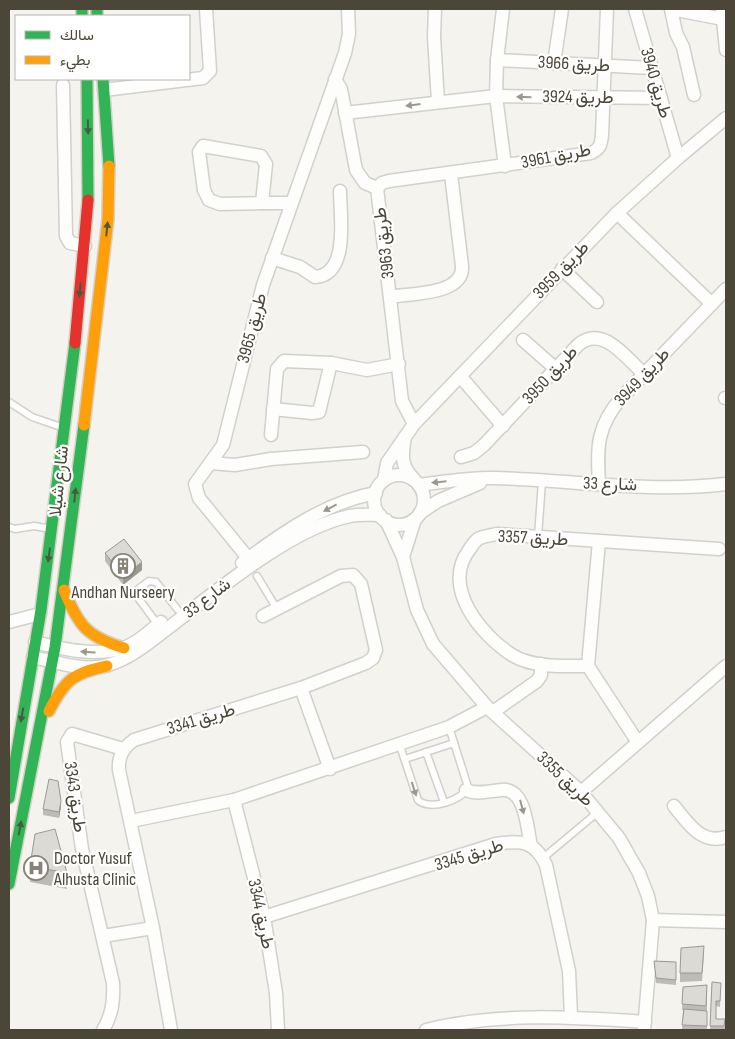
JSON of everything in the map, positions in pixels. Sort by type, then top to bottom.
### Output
[{"type":"main road","name":"شارع شيلا","points":[[9,798],[13,743],[33,656],[53,529],[85,246],[89,175],[87,80]]},
{"type":"main road","name":"شارع شيلا","points":[[9,884],[55,647],[64,590],[108,219],[110,178],[104,84]]},
{"type":"main road","points":[[64,590],[80,626],[100,640],[124,648]]},
{"type":"main road","points":[[38,732],[60,688],[68,679],[79,672],[107,666]]},
{"type":"street","points":[[190,79],[203,78],[210,70],[206,9]]},
{"type":"street","points":[[335,79],[347,44],[348,9]]},
{"type":"street","points":[[435,9],[434,36],[438,102]]},
{"type":"street","points":[[503,9],[497,60],[496,96],[505,166]]},
{"type":"street","points":[[554,62],[562,9]]},
{"type":"street","name":"طريق 3961","points":[[377,188],[386,182],[591,154],[598,150],[601,146],[607,9]]},
{"type":"street","name":"طريق 3940","points":[[635,9],[678,158]]},
{"type":"street","points":[[694,95],[683,46],[676,33],[671,9],[723,14],[726,44]]},
{"type":"street","name":"طريق 3966","points":[[497,60],[652,68]]},
{"type":"street","name":"طريق 3963","points":[[335,79],[341,89],[356,170],[365,183],[377,188],[404,406],[410,428]]},
{"type":"street","name":"طريق 3965","points":[[248,558],[196,494],[196,480],[223,445],[254,315],[290,203],[335,79]]},
{"type":"street","points":[[104,84],[170,80]]},
{"type":"street","points":[[63,85],[66,236],[70,242],[85,246]]},
{"type":"street","points":[[345,114],[496,96]]},
{"type":"street","name":"طريق 3924","points":[[496,96],[661,98]]},
{"type":"street","name":"طريق 3959","points":[[384,480],[387,462],[410,428],[424,413],[617,214],[678,158],[726,118]]},
{"type":"street","points":[[262,203],[266,164],[261,156],[205,146],[200,149],[204,190],[209,200],[220,204],[290,203]]},
{"type":"street","points":[[390,297],[446,288],[455,284],[461,276],[462,266],[450,174]]},
{"type":"street","points":[[272,258],[300,266],[315,277],[323,275],[334,265],[340,254],[340,191]]},
{"type":"street","points":[[617,214],[712,304]]},
{"type":"street","points":[[562,270],[597,302]]},
{"type":"street","name":"طريق 3949","points":[[599,484],[598,453],[600,432],[616,404],[726,289]]},
{"type":"street","name":"طريق 3950","points":[[461,457],[479,450],[583,341],[595,337],[608,341],[644,374]]},
{"type":"street","points":[[523,340],[556,369]]},
{"type":"street","points":[[271,435],[277,369],[284,360],[331,363],[368,370],[399,364]]},
{"type":"street","points":[[273,409],[312,414],[319,412],[331,363]]},
{"type":"street","points":[[460,376],[503,426]]},
{"type":"street","points":[[402,391],[409,401],[424,413]]},
{"type":"street","points":[[403,557],[424,499],[416,482],[404,467],[402,460],[410,428]]},
{"type":"street","points":[[211,463],[235,465],[270,459],[364,452]]},
{"type":"street","points":[[416,482],[398,475],[384,480],[376,493],[376,508],[383,518],[400,524],[418,516]]},
{"type":"street","name":"شارع 33","points":[[416,482],[494,478],[701,487],[726,484]]},
{"type":"street","name":"شارع 33","points":[[418,516],[459,490],[494,478]]},
{"type":"street","name":"شارع 33","points":[[35,642],[55,647],[94,652],[124,648],[297,525],[340,502],[376,493]]},
{"type":"street","name":"شارع 33","points":[[33,656],[52,662],[107,666],[132,654],[228,582],[293,539],[319,525],[350,516],[383,518]]},
{"type":"street","name":"طريق 3355","points":[[383,518],[403,557],[417,610],[433,644],[490,709],[581,792],[619,838],[639,873],[648,896],[654,920],[645,1026]]},
{"type":"street","name":"طريق 3357","points":[[588,666],[541,664],[513,656],[477,624],[467,607],[460,588],[459,574],[462,560],[478,539],[497,534],[719,549]]},
{"type":"street","points":[[599,541],[588,666],[637,741]]},
{"type":"street","name":"طريق 3341","points":[[123,749],[134,740],[301,688],[366,663],[373,658],[376,650],[376,642],[361,584],[353,575],[345,575],[263,616]]},
{"type":"street","points":[[9,622],[40,614]]},
{"type":"street","points":[[131,821],[234,800],[330,769],[399,743],[449,727],[490,709],[537,681],[541,675],[541,664]]},
{"type":"street","points":[[581,792],[637,741],[726,666]]},
{"type":"street","points":[[301,688],[330,769]]},
{"type":"street","name":"طريق 3343","points":[[103,1030],[109,1020],[114,1002],[113,983],[82,849],[67,742],[72,734],[123,749]]},
{"type":"street","points":[[123,749],[120,756],[119,770],[153,928],[171,1030]]},
{"type":"street","points":[[466,790],[472,793],[506,790],[516,794],[521,802],[531,846],[542,858],[569,971],[571,1017]]},
{"type":"street","name":"طريق 3344","points":[[234,800],[264,917],[276,993],[278,1030]]},
{"type":"street","points":[[674,806],[695,832],[708,838],[726,837]]},
{"type":"street","name":"طريق 3345","points":[[264,917],[496,844],[516,841],[531,846]]},
{"type":"street","points":[[654,920],[726,922]]},
{"type":"street","points":[[103,936],[153,928]]},
{"type":"street","points":[[426,1030],[454,1023],[488,1019],[571,1017],[645,1026]]},
{"type":"lane","points":[[9,402],[32,416],[65,428]]},
{"type":"lane","points":[[538,537],[542,481]]},
{"type":"lane","points":[[9,527],[15,529],[34,526],[53,529]]},
{"type":"lane","points":[[257,576],[277,609]]},
{"type":"lane","points":[[158,625],[136,595],[137,590],[148,581],[156,582],[178,610]]},
{"type":"lane","points":[[399,743],[418,800],[424,804],[444,802],[466,790],[468,783],[449,727]]},
{"type":"lane","points":[[404,759],[454,743]]},
{"type":"lane","points":[[426,752],[444,802]]},
{"type":"lane","points":[[542,858],[598,812]]},
{"type":"building","name":"Andhan Nurseery","points":[[124,539],[142,562],[123,576],[105,553]]},
{"type":"building","points":[[49,779],[58,781],[61,801],[59,812],[43,809]]},
{"type":"building","points":[[55,829],[67,873],[30,866],[35,834]]},
{"type":"building","points":[[704,946],[702,973],[680,973],[681,948]]},
{"type":"building","points":[[654,961],[676,962],[676,980],[656,978]]},
{"type":"building","points":[[712,982],[721,983],[720,1001],[716,1001],[716,1019],[725,1019],[724,1026],[710,1026]]},
{"type":"building","points":[[707,985],[706,1006],[682,1004],[683,987]]},
{"type":"building","points":[[684,1009],[707,1011],[707,1026],[682,1025]]},
{"type":"traffic: fast","points":[[82,9],[82,15]]},
{"type":"traffic: fast","points":[[97,9],[97,15]]},
{"type":"traffic: fast","points":[[87,80],[88,200]]},
{"type":"traffic: fast","points":[[103,80],[109,166]]},
{"type":"traffic: fast","points":[[9,798],[41,610],[75,343]]},
{"type":"traffic: fast","points":[[9,884],[55,647],[84,425]]},
{"type":"traffic: slow","points":[[84,425],[108,219],[109,166]]},
{"type":"traffic: slow","points":[[64,590],[74,612],[85,628],[101,639],[124,648]]},
{"type":"traffic: slow","points":[[49,711],[60,692],[71,680],[78,675],[107,666]]},
{"type":"traffic: jam","points":[[75,343],[88,200]]},
{"type":"place","name":"Andhan Nurseery","points":[[123,566]]},
{"type":"place","name":"Doctor Yusuf Alhusta Clinic","points":[[36,868]]}]
